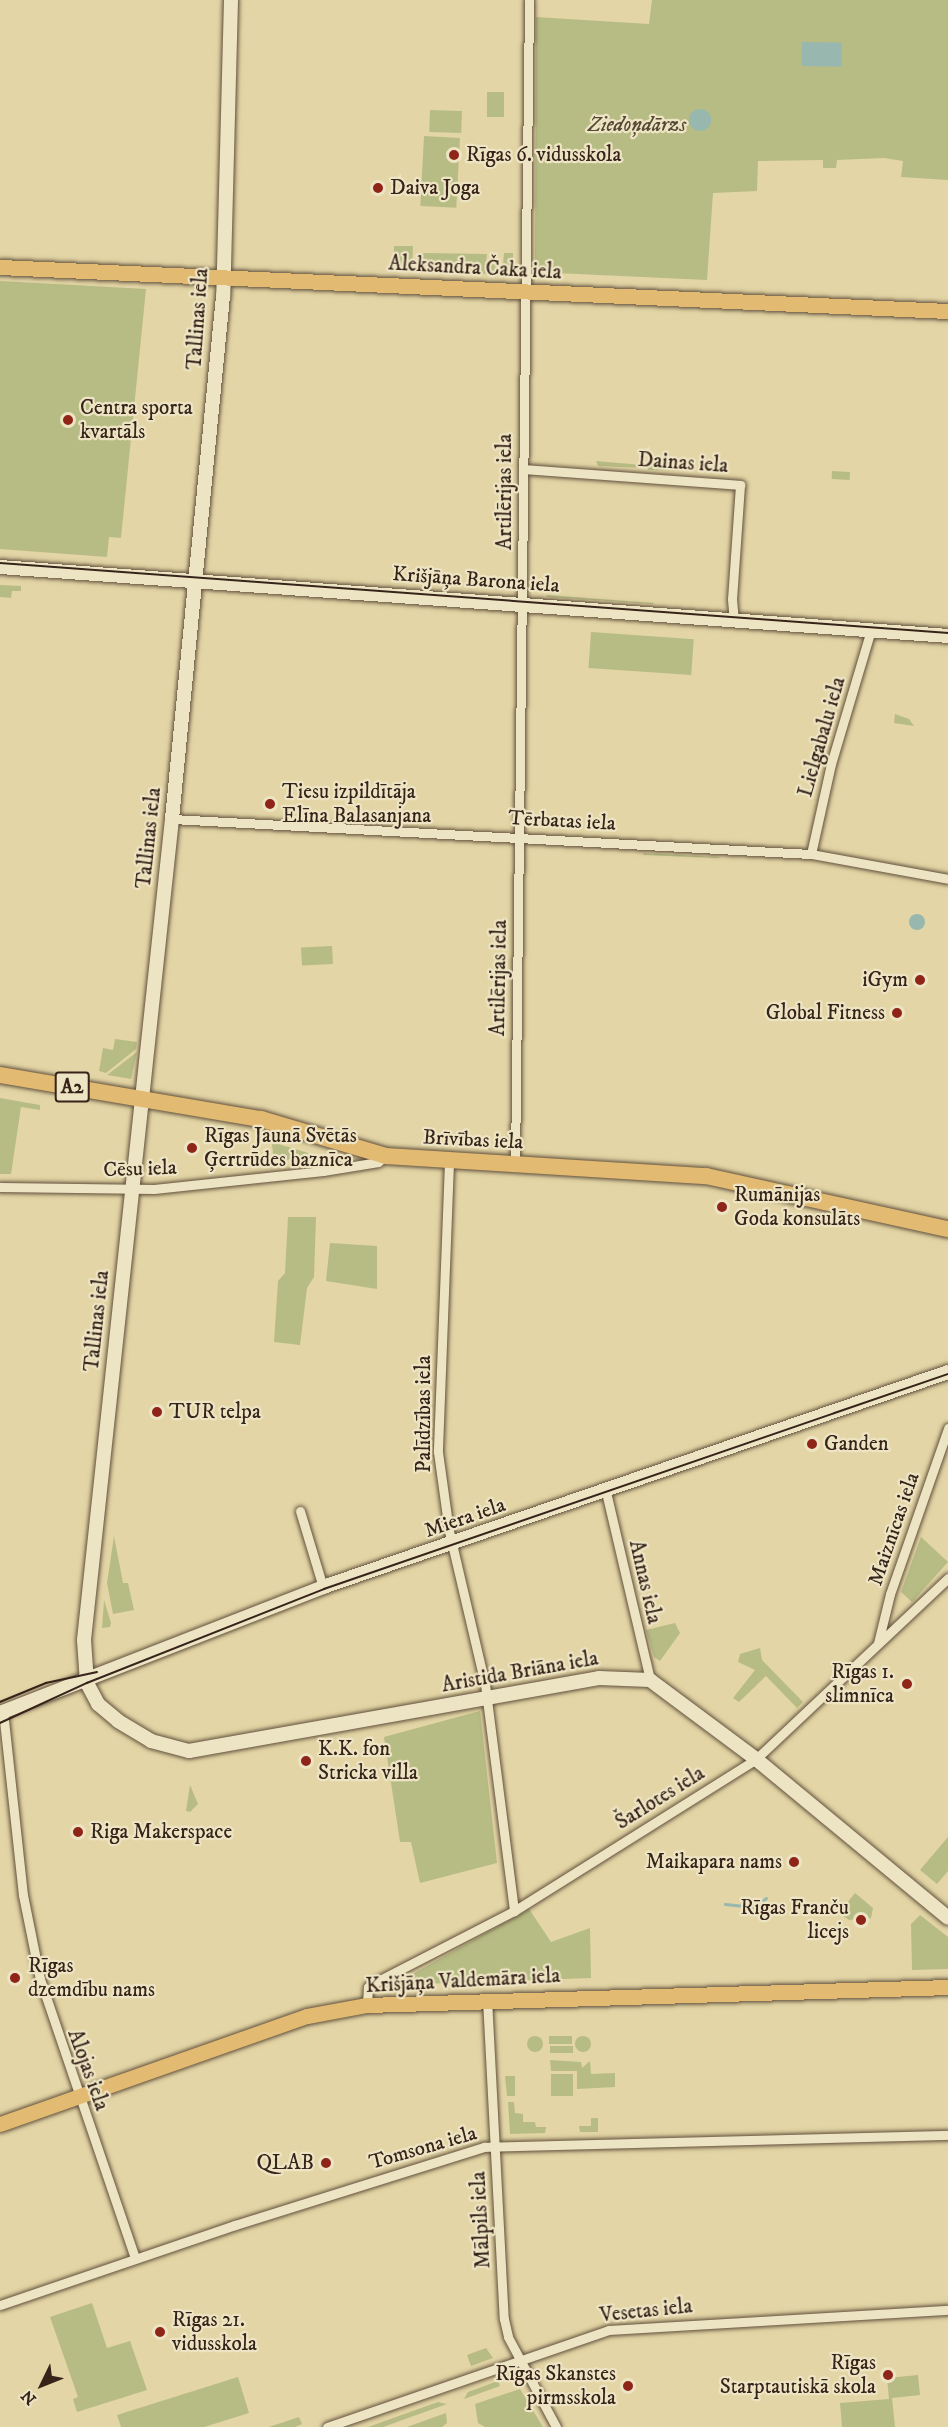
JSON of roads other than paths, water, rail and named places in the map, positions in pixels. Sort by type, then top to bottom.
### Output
[{"type":"highway","name":"Brīvības iela","points":[[0,1075],[270,1120],[386,1156],[449,1162],[711,1177],[948,1229]]},
{"type":"main road","name":"Aleksandra Čaka iela","points":[[0,267],[948,311]]},
{"type":"main road","name":"Krišjāņa Valdemāra iela","points":[[0,2124],[307,2016],[366,2005],[487,1999],[948,1987]]},
{"type":"street","name":"Tallinas iela","points":[[86,1679],[84,1640],[172,819],[224,278],[231,0]]},
{"type":"street","name":"Artilērijas iela","points":[[515,1165],[524,469],[523,291],[529,0]]},
{"type":"street","name":"Dainas iela","points":[[524,469],[740,485],[732,599],[734,620]]},
{"type":"street","name":"Krišjāņa Barona iela","points":[[0,567],[948,636]]},
{"type":"street","name":"Lielgabalu iela","points":[[811,854],[831,764],[871,630]]},
{"type":"street","name":"Tērbatas iela","points":[[172,819],[520,836],[811,854],[948,879]]},
{"type":"street","name":"Cēsu iela","points":[[0,1187],[133,1190],[323,1171],[378,1162],[386,1156]]},
{"type":"street","name":"Palīdzības iela","points":[[449,1162],[438,1452],[452,1545],[487,1700],[514,1911]]},
{"type":"street","name":"Miera iela","points":[[2,1712],[324,1587],[452,1545],[948,1372]]},
{"type":"street","name":"Maiznīcas iela","points":[[878,1642],[890,1594],[948,1428]]},
{"type":"street","name":"Annas iela","points":[[606,1491],[650,1680]]},
{"type":"street","points":[[300,1511],[324,1587]]},
{"type":"street","name":"Šarlotes iela","points":[[366,2005],[368,1987],[372,1984],[514,1911],[756,1759],[948,1578]]},
{"type":"street","name":"Aristida Briāna iela","points":[[86,1679],[98,1704],[118,1721],[151,1742],[189,1751],[487,1700],[599,1678],[650,1680]]},
{"type":"street","points":[[650,1680],[756,1759],[948,1918]]},
{"type":"street","name":"Alojas iela","points":[[2,1712],[29,1933],[53,2024],[135,2258]]},
{"type":"street","name":"Mālpils iela","points":[[487,1999],[504,2319],[520,2358],[556,2427]]},
{"type":"street","name":"Tomsona iela","points":[[0,2305],[135,2258],[370,2182],[494,2146],[948,2135]]},
{"type":"street","name":"Vesetas iela","points":[[327,2427],[520,2358],[619,2329],[948,2310]]},
{"type":"water","points":[[802,42],[842,43],[842,67],[802,66]]},
{"type":"water","points":[[700,109],[708,112],[711,120],[708,128],[700,131],[692,128],[689,120],[692,112]]},
{"type":"water","points":[[917,914],[923,916],[925,922],[923,928],[917,930],[911,928],[909,922],[911,916]]},
{"type":"waterway","points":[[725,1904],[754,1907],[766,1898]]},
{"type":"tram line","points":[[0,563],[948,633]]},
{"type":"tram line","points":[[0,1723],[87,1683],[324,1589],[948,1374]]},
{"type":"tram line","points":[[0,1702],[46,1683],[97,1672]]},
{"type":"place","name":"Rīgas 6. vidusskola","points":[[454,155]]},
{"type":"place","name":"Daiva Joga","points":[[378,188]]},
{"type":"place","name":"Centra sporta kvartāls","points":[[68,420]]},
{"type":"place","name":"Tiesu izpildītāja Elīna Balasanjana","points":[[270,804]]},
{"type":"place","name":"iGym","points":[[920,980]]},
{"type":"place","name":"Global Fitness","points":[[897,1013]]},
{"type":"place","name":"Rīgas Jaunā Svētās Ģertrūdes baznīca","points":[[192,1148]]},
{"type":"place","name":"Rumānijas Goda konsulāts","points":[[722,1207]]},
{"type":"place","name":"TUR telpa","points":[[157,1412]]},
{"type":"place","name":"Ganden","points":[[812,1444]]},
{"type":"place","name":"Rīgas 1. slimnīca","points":[[907,1684]]},
{"type":"place","name":"K.K. fon Stricka villa","points":[[306,1761]]},
{"type":"place","name":"Riga Makerspace","points":[[78,1832]]},
{"type":"place","name":"Maikapara nams","points":[[794,1862]]},
{"type":"place","name":"Rīgas Franču licejs","points":[[861,1920]]},
{"type":"place","name":"Rīgas dzemdību nams","points":[[15,1978]]},
{"type":"place","name":"QLAB","points":[[326,2163]]},
{"type":"place","name":"Rīgas 21. vidusskola","points":[[160,2332]]},
{"type":"place","name":"Rīgas Starptautiskā skola","points":[[888,2375]]},
{"type":"place","name":"Rīgas Skanstes pirmsskola","points":[[628,2386]]},
{"type":"park label","name":"Ziedoņdārzs","points":[[637,125]]}]
